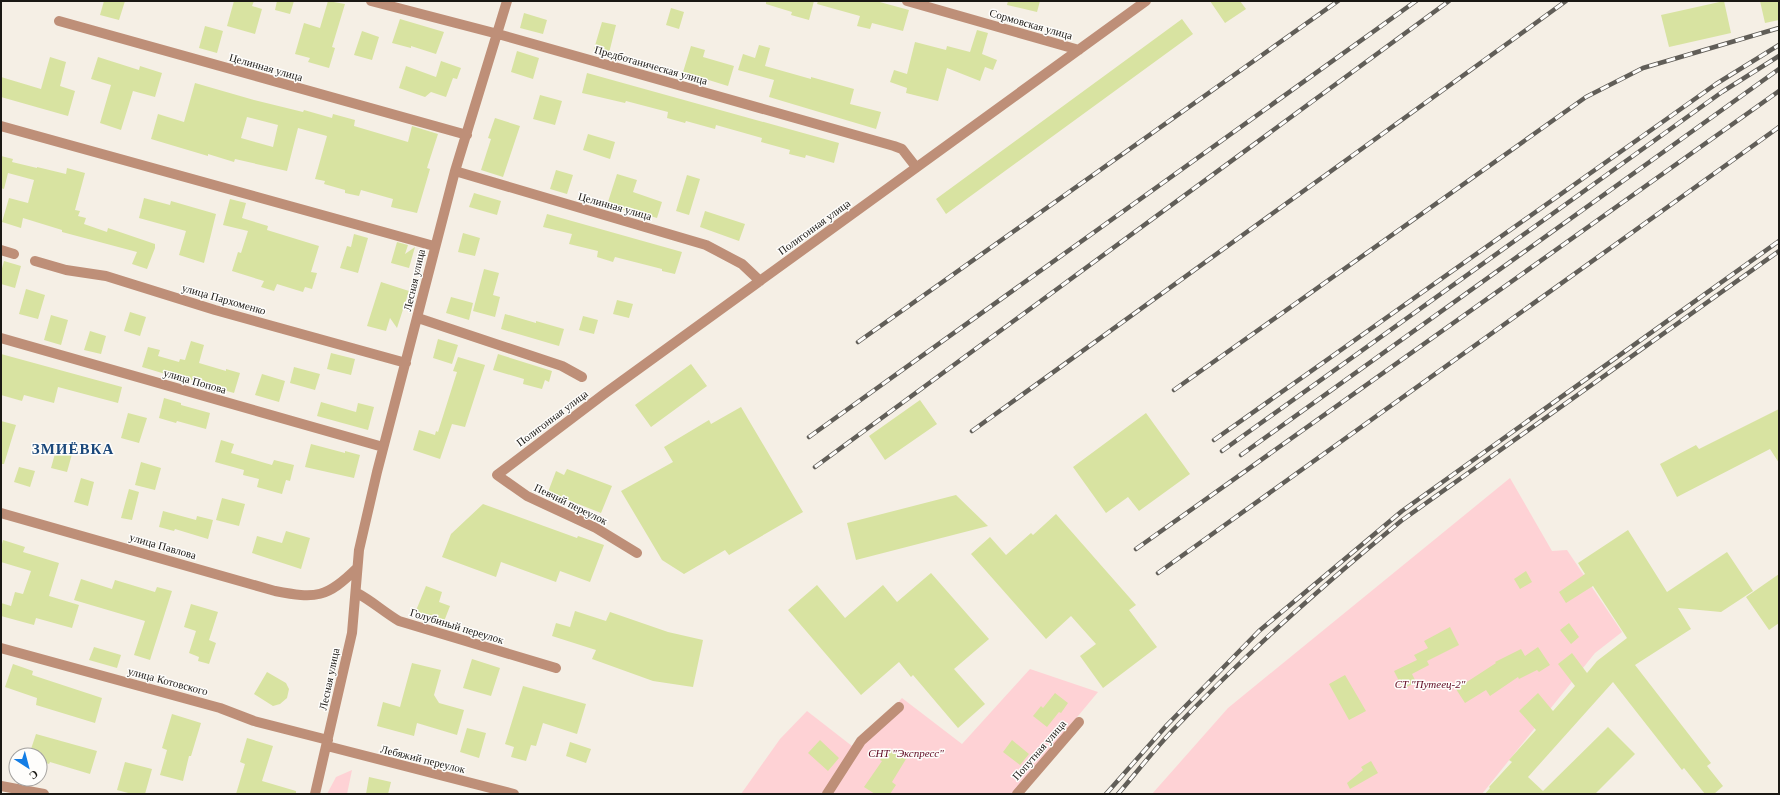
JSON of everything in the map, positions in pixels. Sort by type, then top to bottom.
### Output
[{"type":"street","name":"Предботаническая улица","points":[[371,1],[498,34],[894,146],[902,149],[916,167]]},
{"type":"street","name":"Лесная улица","points":[[315,794],[328,743],[352,633],[359,550],[383,447],[418,318],[434,246],[455,171],[507,1]]},
{"type":"street","name":"Сормовская улица","points":[[907,1],[1079,50]]},
{"type":"street","name":"Полигонная улица","points":[[497,475],[604,394],[1146,1]]},
{"type":"street","name":"Целинная улица","points":[[60,21],[467,135]]},
{"type":"street","points":[[1,126],[434,246]]},
{"type":"street","name":"Целинная улица","points":[[455,171],[706,245],[742,264],[760,281]]},
{"type":"street","points":[[1,250],[14,254]]},
{"type":"street","name":"улица Пархоменко","points":[[35,261],[66,270],[106,276],[215,310],[406,362]]},
{"type":"street","points":[[418,318],[562,366],[582,377]]},
{"type":"street","name":"улица Попова","points":[[1,338],[383,447]]},
{"type":"street","name":"Певчий переулок","points":[[497,475],[526,496],[596,528],[637,553]]},
{"type":"street","name":"улица Павлова","points":[[1,513],[275,591],[297,595],[319,594],[334,589],[357,568]]},
{"type":"street","name":"Голубиный переулок","points":[[356,593],[368,599],[399,621],[556,668]]},
{"type":"street","name":"улица Котовского","points":[[1,648],[220,708],[254,721],[328,743]]},
{"type":"street","points":[[827,794],[861,741],[899,708]]},
{"type":"street","name":"Попутная улица","points":[[1017,794],[1079,722]]},
{"type":"street","name":"Лебяжий переулок","points":[[328,743],[514,794]]},
{"type":"street","points":[[1,786],[44,794]]},
{"type":"green space","name":"СТ \"Путеец-2\"","points":[[1510,478],[1552,551],[1567,550],[1622,632],[1595,653],[1482,794],[1152,794],[1228,708]]},
{"type":"green space","name":"СНТ \"Экспресс\"","points":[[1030,669],[1098,692],[1013,794],[741,794],[780,739],[807,711],[852,746],[881,721],[902,698],[962,744]]},
{"type":"green space","points":[[352,770],[347,794],[327,794],[336,777]]},
{"type":"building","points":[[104,1],[125,1],[119,20],[100,15]]},
{"type":"building","points":[[234,1],[254,1],[252,6],[262,9],[255,34],[227,26]]},
{"type":"building","points":[[277,1],[294,1],[290,14],[275,10]]},
{"type":"building","points":[[328,1],[345,4],[332,47],[335,48],[329,68],[308,62],[310,58],[295,54],[304,23],[320,28]]},
{"type":"building","points":[[766,1],[814,1],[809,20],[791,15],[792,12],[766,4]]},
{"type":"building","points":[[818,1],[876,1],[909,10],[903,31],[872,23],[870,29],[857,26],[860,16],[817,4]]},
{"type":"building","points":[[1008,1],[1040,1],[1037,12],[1007,5]]},
{"type":"building","points":[[1210,1],[1240,1],[1246,9],[1225,23]]},
{"type":"building","points":[[1724,1],[1731,33],[1669,47],[1661,15]]},
{"type":"building","points":[[1760,1],[1779,1],[1779,20],[1765,23]]},
{"type":"building","points":[[671,8],[684,12],[679,29],[666,25]]},
{"type":"building","points":[[524,13],[547,20],[543,34],[520,28]]},
{"type":"building","points":[[400,19],[444,32],[436,54],[411,46],[411,48],[392,43]]},
{"type":"building","points":[[1182,19],[1193,34],[946,214],[936,199]]},
{"type":"building","points":[[602,22],[616,25],[609,53],[594,49]]},
{"type":"building","points":[[205,26],[223,31],[217,53],[199,48]]},
{"type":"building","points":[[977,30],[988,33],[982,54],[997,60],[993,70],[985,67],[980,81],[947,68],[938,101],[906,93],[907,88],[890,82],[894,70],[907,74],[915,42],[946,50],[947,46],[970,52]]},
{"type":"building","points":[[362,31],[379,37],[372,60],[354,55]]},
{"type":"building","points":[[759,45],[770,48],[765,66],[854,89],[850,104],[881,112],[876,129],[769,97],[774,80],[738,70],[743,54],[755,58]]},
{"type":"building","points":[[691,46],[705,50],[703,57],[734,66],[728,86],[683,72]]},
{"type":"building","points":[[517,51],[539,58],[533,79],[511,72]]},
{"type":"building","points":[[50,57],[66,62],[60,86],[75,91],[68,116],[1,97],[1,77],[41,89]]},
{"type":"building","points":[[98,57],[139,70],[140,66],[162,73],[155,97],[133,91],[121,130],[100,123],[111,85],[91,79]]},
{"type":"building","points":[[441,61],[461,68],[457,79],[453,78],[446,97],[431,92],[425,97],[399,88],[406,66],[436,77]]},
{"type":"building","points":[[587,73],[839,143],[834,163],[806,155],[805,158],[789,154],[790,150],[761,142],[762,138],[716,125],[715,129],[686,121],[685,123],[667,118],[668,112],[626,101],[625,103],[582,93]]},
{"type":"building","points":[[195,83],[303,112],[304,110],[332,118],[333,114],[355,120],[354,126],[408,142],[412,126],[438,134],[427,168],[430,169],[417,213],[391,207],[393,199],[361,190],[359,196],[345,193],[345,190],[324,184],[325,181],[315,179],[327,136],[298,128],[287,171],[235,159],[234,162],[208,154],[208,156],[151,139],[158,114],[184,122]],"holes":[[[247,117],[278,125],[273,147],[241,138]]]},
{"type":"building","points":[[540,95],[562,101],[555,125],[533,119]]},
{"type":"building","points":[[495,118],[520,126],[503,177],[481,170],[491,139],[488,138]]},
{"type":"building","points":[[588,134],[615,142],[610,159],[583,150]]},
{"type":"building","points":[[1,156],[13,159],[12,162],[66,174],[67,168],[85,173],[75,210],[80,211],[78,216],[86,218],[84,224],[107,232],[108,228],[155,244],[155,248],[147,269],[132,264],[137,252],[62,232],[62,230],[23,218],[21,228],[2,222],[9,198],[28,203],[34,180],[8,173],[4,189],[1,188]]},
{"type":"building","points":[[556,170],[573,175],[567,194],[550,189]]},
{"type":"building","points":[[617,174],[637,180],[633,192],[662,202],[657,218],[628,209],[627,211],[607,205]]},
{"type":"building","points":[[687,175],[700,179],[689,215],[676,211]]},
{"type":"building","points":[[474,193],[501,201],[497,215],[469,207]]},
{"type":"building","points":[[144,198],[170,205],[171,201],[216,214],[204,263],[179,255],[186,231],[139,218]]},
{"type":"building","points":[[230,199],[246,203],[242,218],[268,226],[267,230],[319,246],[311,272],[317,273],[312,289],[305,287],[303,292],[277,284],[274,291],[261,287],[264,281],[232,271],[238,252],[241,253],[248,231],[223,225]]},
{"type":"building","points":[[705,211],[745,224],[739,241],[700,227]]},
{"type":"building","points":[[547,214],[682,252],[675,274],[662,271],[662,269],[615,257],[613,262],[597,257],[598,251],[569,244],[572,234],[543,227]]},
{"type":"building","points":[[463,233],[480,238],[475,256],[458,252]]},
{"type":"building","points":[[354,234],[368,238],[358,273],[340,268],[347,246],[351,247]]},
{"type":"building","points":[[397,242],[408,245],[405,254],[415,247],[409,268],[391,263]]},
{"type":"building","points":[[4,261],[21,266],[15,288],[1,284],[1,272]]},
{"type":"building","points":[[484,269],[499,273],[493,295],[500,297],[495,317],[473,311]]},
{"type":"building","points":[[381,282],[409,291],[397,328],[390,318],[386,331],[367,326]]},
{"type":"building","points":[[26,289],[45,295],[38,319],[19,314]]},
{"type":"building","points":[[451,297],[473,303],[469,320],[446,313]]},
{"type":"building","points":[[617,300],[633,304],[629,318],[613,314]]},
{"type":"building","points":[[130,312],[146,317],[140,336],[124,331]]},
{"type":"building","points":[[505,314],[564,329],[559,346],[501,329]]},
{"type":"building","points":[[51,315],[68,320],[61,345],[44,340]]},
{"type":"building","points":[[583,316],[598,320],[594,334],[579,330]]},
{"type":"building","points":[[90,331],[106,336],[101,354],[84,350]]},
{"type":"building","points":[[438,339],[458,345],[452,364],[433,358]]},
{"type":"building","points":[[191,341],[204,345],[199,363],[226,371],[226,369],[240,373],[234,393],[220,389],[221,388],[189,379],[189,381],[142,367],[148,347],[160,350],[158,356],[179,362],[180,359],[185,360]]},
{"type":"building","points":[[331,353],[355,359],[351,375],[327,369]]},
{"type":"building","points":[[1,354],[122,387],[118,403],[58,387],[54,403],[24,395],[22,401],[1,395]]},
{"type":"building","points":[[498,354],[552,371],[549,382],[545,380],[542,389],[523,384],[524,379],[493,370]]},
{"type":"building","points":[[458,357],[485,365],[465,427],[452,424],[440,459],[413,450],[419,430],[435,435],[436,431],[438,432],[457,372],[453,371]]},
{"type":"building","points":[[691,364],[707,386],[651,427],[635,405]]},
{"type":"building","points":[[294,367],[320,374],[315,390],[290,383]]},
{"type":"building","points":[[262,374],[285,381],[279,402],[255,395]]},
{"type":"building","points":[[164,398],[181,403],[181,405],[210,413],[206,429],[159,418]]},
{"type":"building","points":[[920,400],[937,424],[885,460],[869,436]]},
{"type":"building","points":[[321,402],[356,412],[358,403],[374,407],[368,430],[317,416]]},
{"type":"building","points":[[741,407],[803,512],[729,555],[725,550],[684,574],[662,560],[621,491],[673,462],[664,447],[709,420],[711,424]]},
{"type":"building","points":[[1779,409],[1779,463],[1770,449],[1677,497],[1660,464],[1696,445],[1699,449]]},
{"type":"building","points":[[128,413],[147,418],[139,443],[121,438]]},
{"type":"building","points":[[1146,413],[1190,474],[1139,511],[1128,497],[1106,513],[1073,467]]},
{"type":"building","points":[[1,421],[16,425],[4,464],[1,464]]},
{"type":"building","points":[[221,440],[234,444],[231,453],[272,465],[274,460],[294,465],[290,481],[286,480],[282,494],[257,487],[259,479],[243,475],[244,470],[215,462]]},
{"type":"building","points":[[311,444],[345,453],[345,451],[360,455],[354,478],[305,467]]},
{"type":"building","points":[[56,450],[72,454],[67,472],[51,468]]},
{"type":"building","points":[[141,462],[161,468],[155,490],[135,485]]},
{"type":"building","points":[[19,467],[35,471],[30,487],[14,482]]},
{"type":"building","points":[[567,469],[612,486],[601,513],[548,492],[556,471],[564,475]]},
{"type":"building","points":[[81,478],[94,482],[88,506],[74,502]]},
{"type":"building","points":[[129,489],[139,492],[132,520],[121,518]]},
{"type":"building","points":[[956,495],[988,526],[856,560],[847,523]]},
{"type":"building","points":[[222,498],[245,504],[239,526],[216,520]]},
{"type":"building","points":[[483,504],[577,538],[578,536],[604,545],[590,582],[560,571],[556,582],[501,562],[496,577],[442,557],[451,534]]},
{"type":"building","points":[[163,511],[196,520],[197,516],[213,520],[208,539],[175,529],[174,531],[159,527]]},
{"type":"building","points":[[1056,514],[1136,605],[1129,610],[1157,647],[1103,688],[1080,656],[1096,644],[1071,616],[1046,639],[971,554],[990,537],[1006,555],[1031,533],[1033,535]]},
{"type":"building","points":[[1628,530],[1667,592],[1727,552],[1753,591],[1721,612],[1678,608],[1691,629],[1635,665],[1711,763],[1707,766],[1723,786],[1714,794],[1705,794],[1684,768],[1682,770],[1613,682],[1528,777],[1543,791],[1608,727],[1635,754],[1595,794],[1485,794],[1490,788],[1489,787],[1512,762],[1509,760],[1536,730],[1519,711],[1538,693],[1553,711],[1575,686],[1558,664],[1572,653],[1587,673],[1597,661],[1627,638],[1593,586],[1566,603],[1559,592],[1585,574],[1578,563]]},
{"type":"building","points":[[286,531],[310,538],[301,569],[252,553],[257,536],[282,543]]},
{"type":"building","points":[[3,540],[25,547],[23,552],[59,563],[49,596],[79,605],[72,628],[36,618],[34,625],[1,616],[1,603],[11,606],[15,592],[23,594],[31,571],[1,562],[1,548]]},
{"type":"building","points":[[1526,571],[1532,582],[1520,589],[1514,579]]},
{"type":"building","points":[[931,573],[989,639],[954,669],[985,704],[958,728],[913,675],[911,677],[899,662],[861,695],[788,610],[817,585],[845,618],[883,585],[897,602]]},
{"type":"building","points":[[1779,574],[1779,623],[1769,630],[1746,597]]},
{"type":"building","points":[[81,579],[112,589],[115,580],[155,592],[157,587],[172,591],[150,660],[134,655],[145,621],[74,600]]},
{"type":"building","points":[[426,586],[442,592],[439,602],[450,606],[443,624],[415,613]]},
{"type":"building","points":[[191,604],[218,612],[209,640],[216,643],[209,664],[198,661],[199,657],[189,653],[196,631],[184,627]]},
{"type":"building","points":[[575,611],[606,621],[610,612],[668,632],[703,640],[693,687],[653,681],[592,659],[596,650],[552,636],[556,623],[570,627]]},
{"type":"building","points":[[1569,623],[1579,637],[1571,644],[1560,630]]},
{"type":"building","points":[[1450,627],[1459,645],[1427,661],[1429,665],[1412,674],[1416,682],[1403,689],[1394,671],[1417,660],[1414,655],[1428,648],[1424,641]]},
{"type":"building","points":[[94,647],[121,655],[117,668],[89,660]]},
{"type":"building","points":[[1538,647],[1550,665],[1539,672],[1537,670],[1519,679],[1518,677],[1490,696],[1486,690],[1465,703],[1456,689],[1496,663],[1495,662],[1521,649],[1525,656]]},
{"type":"building","points":[[472,659],[500,668],[491,696],[463,688]]},
{"type":"building","points":[[412,663],[441,670],[434,695],[439,703],[464,710],[457,735],[417,723],[414,736],[377,726],[383,702],[400,707]]},
{"type":"building","points":[[13,664],[33,671],[32,675],[102,698],[95,723],[36,705],[37,698],[5,687]]},
{"type":"building","points":[[267,672],[286,683],[289,689],[287,698],[280,704],[273,706],[254,694]]},
{"type":"building","points":[[1345,675],[1366,711],[1349,720],[1329,684]]},
{"type":"building","points":[[523,686],[586,704],[577,734],[543,723],[536,746],[531,745],[526,761],[511,757],[514,747],[505,744]]},
{"type":"building","points":[[1055,693],[1068,703],[1061,713],[1059,712],[1047,727],[1033,716],[1041,706],[1043,708]]},
{"type":"building","points":[[172,714],[201,723],[191,756],[189,756],[183,781],[160,775],[167,750],[162,748]]},
{"type":"building","points":[[467,728],[486,733],[479,758],[460,752]]},
{"type":"building","points":[[36,734],[97,751],[90,774],[50,762],[48,764],[48,747],[32,747]]},
{"type":"building","points":[[247,738],[273,746],[262,781],[296,791],[296,794],[236,794],[245,764],[240,762]]},
{"type":"building","points":[[820,740],[839,758],[828,771],[808,753]]},
{"type":"building","points":[[1012,740],[1029,754],[1020,765],[1003,752]]},
{"type":"building","points":[[570,742],[591,749],[586,763],[566,756]]},
{"type":"building","points":[[888,748],[906,759],[892,782],[896,785],[890,794],[875,794],[864,787],[882,761],[880,760]]},
{"type":"building","points":[[1371,761],[1378,773],[1350,789],[1347,783],[1363,770],[1361,767]]},
{"type":"building","points":[[125,762],[152,769],[145,794],[132,794],[117,790]]},
{"type":"building","points":[[369,777],[391,782],[388,794],[366,794]]},
{"type":"railway","points":[[858,342],[1338,1]]},
{"type":"railway","points":[[809,437],[1416,1]]},
{"type":"railway","points":[[815,467],[1449,1]]},
{"type":"railway","points":[[972,431],[1566,1]]},
{"type":"railway","points":[[1174,390],[1586,97],[1643,68],[1779,28]]},
{"type":"railway","points":[[1214,440],[1716,84],[1779,45]]},
{"type":"railway","points":[[1222,451],[1722,92],[1779,56]]},
{"type":"railway","points":[[1241,455],[1779,69]]},
{"type":"railway","points":[[1136,549],[1779,91]]},
{"type":"railway","points":[[1158,573],[1779,127]]},
{"type":"railway","points":[[1106,794],[1167,725],[1259,631],[1402,511],[1779,241]]},
{"type":"railway","points":[[1118,794],[1166,738],[1227,675],[1312,596],[1401,521],[1779,251]]},
{"type":"district","name":"ЗМИЁВКА","points":[[73,449]]}]
